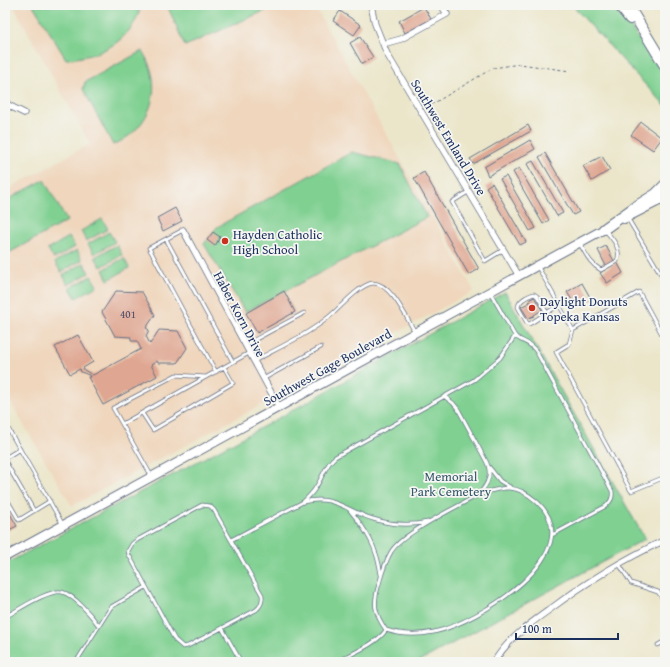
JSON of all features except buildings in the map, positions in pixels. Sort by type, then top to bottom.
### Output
[{"type":"highway","points":[[619,5],[654,48]]},
{"type":"highway","points":[[628,5],[665,66]]},
{"type":"highway","points":[[604,229],[656,194],[665,185]]},
{"type":"main road","name":"Southwest Gage Boulevard","points":[[5,557],[604,229],[663,200]]},
{"type":"street","name":"Southwest Emland Drive","points":[[371,5],[375,24],[387,54],[518,276]]},
{"type":"street","points":[[383,44],[401,38],[447,14],[442,5]]},
{"type":"street","points":[[5,99],[8,105],[24,113]]},
{"type":"street","name":"Haber Korn Drive","points":[[183,230],[244,345],[279,407]]},
{"type":"street","points":[[494,662],[508,643],[525,627],[566,598],[619,564],[665,540]]},
{"type":"lane","points":[[468,192],[452,202],[485,261],[503,250]]},
{"type":"lane","points":[[627,218],[665,281]]},
{"type":"lane","points":[[579,243],[589,260],[601,270],[617,262],[620,256],[619,250],[604,229]]},
{"type":"lane","points":[[183,230],[149,248],[216,372]]},
{"type":"lane","points":[[166,239],[233,362]]},
{"type":"lane","points":[[537,266],[573,330]]},
{"type":"lane","points":[[253,361],[311,329],[328,317],[363,287],[373,283],[384,286],[398,302],[415,332]]},
{"type":"lane","points":[[490,292],[515,336],[520,340],[527,341],[536,351],[612,491],[613,497],[606,506],[552,535]]},
{"type":"lane","points":[[665,340],[639,292],[573,330],[569,344],[556,352],[632,491],[665,478]]},
{"type":"lane","points":[[547,313],[537,296],[534,294],[520,301],[518,304],[518,307],[529,324],[547,313],[559,305]]},
{"type":"lane","points":[[244,345],[304,314]]},
{"type":"lane","points":[[303,502],[316,488],[326,467],[335,457],[474,380],[500,358],[515,336]]},
{"type":"lane","points":[[263,379],[321,347]]},
{"type":"lane","points":[[122,424],[249,354]]},
{"type":"lane","points":[[142,413],[153,430],[233,383],[224,367]]},
{"type":"lane","points":[[152,477],[114,408],[176,375],[206,377]]},
{"type":"lane","points":[[445,397],[458,409],[488,465],[500,481],[510,487],[520,490],[543,507],[552,526],[552,535],[547,553],[525,581],[495,605],[479,614],[447,628],[433,632],[402,634],[386,630],[376,613],[375,604],[381,577],[391,551],[399,542],[478,495],[510,487]]},
{"type":"lane","points":[[5,423],[63,525]]},
{"type":"lane","points":[[20,449],[5,460],[34,511]]},
{"type":"lane","points":[[478,495],[489,481],[490,473],[488,465]]},
{"type":"lane","points":[[5,496],[19,520],[50,501]]},
{"type":"lane","points":[[231,540],[303,502],[313,499],[333,501],[372,519],[400,525],[413,525],[432,521]]},
{"type":"lane","points":[[202,505],[206,505],[214,510],[262,595],[263,601],[256,610],[188,646],[183,647],[175,640],[146,587],[129,555],[128,551],[132,544],[202,505]]},
{"type":"lane","points":[[348,508],[369,535],[379,562],[381,577]]},
{"type":"lane","points":[[619,564],[631,583],[658,592],[665,601]]},
{"type":"lane","points":[[76,662],[111,607],[146,587]]},
{"type":"lane","points":[[5,616],[49,593],[63,592],[88,612],[99,626]]},
{"type":"lane","points":[[222,628],[241,662]]},
{"type":"lane","points":[[336,662],[376,640],[383,635],[386,630]]},
{"type":"lane","points":[[658,645],[665,641]]},
{"type":"path","points":[[420,111],[493,68],[520,64],[570,71]]},
{"type":"shaded area","name":"Hayden Catholic High School","points":[[13,5],[314,5],[474,291],[72,506],[5,393],[5,191],[90,144]]},
{"type":"green space","points":[[33,5],[141,5],[137,18],[131,28],[113,45],[103,51],[91,55],[66,59]]},
{"type":"green space","points":[[167,5],[278,5],[185,46]]},
{"type":"green space","points":[[572,5],[612,5],[632,29],[665,76],[665,106]]},
{"type":"green space","points":[[142,51],[149,64],[153,78],[151,105],[137,128],[126,138],[113,145],[83,89],[85,82]]},
{"type":"green space","points":[[352,152],[400,164],[427,217],[245,312],[204,244],[217,227]]},
{"type":"green space","points":[[44,180],[67,221],[5,255],[5,201]]},
{"type":"green space","points":[[102,219],[108,229],[86,241],[81,231]]},
{"type":"green space","points":[[109,232],[115,242],[94,254],[88,244]]},
{"type":"green space","points":[[69,237],[75,247],[54,259],[48,249]]},
{"type":"green space","points":[[117,245],[122,255],[101,267],[95,257]]},
{"type":"green space","points":[[77,250],[82,260],[61,272],[55,262]]},
{"type":"green space","points":[[124,258],[129,268],[108,280],[103,270]]},
{"type":"green space","points":[[84,263],[89,273],[68,285],[63,275]]},
{"type":"green space","points":[[91,276],[97,286],[76,298],[70,288]]},
{"type":"green space","name":"Memorial Park Cemetery","points":[[505,292],[645,539],[418,662],[5,662],[5,564],[268,424]]},
{"type":"place","name":"Hayden Catholic High School","points":[[225,241]]},
{"type":"place","name":"Daylight Donuts Topeka Kansas","points":[[532,308]]}]
